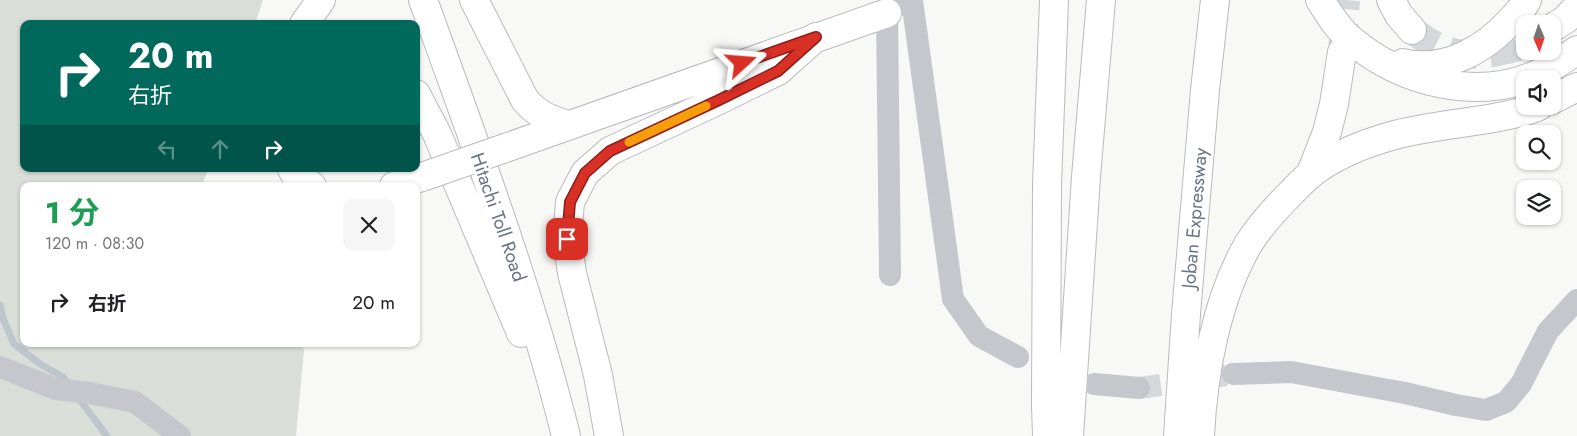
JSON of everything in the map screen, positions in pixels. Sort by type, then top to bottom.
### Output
[{"type":"highway","points":[[307,20],[321,0]]},
{"type":"highway","name":"Hitachi Toll Road","points":[[423,0],[514,258],[558,403],[566,436]]},
{"type":"highway","points":[[474,0],[525,100],[535,111],[550,119],[568,125]]},
{"type":"highway","points":[[1047,436],[1047,185],[1054,0]]},
{"type":"highway","points":[[1069,436],[1086,177],[1101,0]]},
{"type":"highway","name":"Joban Expressway","points":[[1178,436],[1205,90],[1215,0]]},
{"type":"highway","points":[[1311,173],[1330,122],[1334,104],[1355,53],[1349,38],[1332,20],[1320,0]]},
{"type":"highway","points":[[1390,0],[1399,15],[1412,30]]},
{"type":"highway","points":[[1355,53],[1408,64],[1429,65],[1448,62],[1471,53],[1490,41],[1508,24],[1527,0]]},
{"type":"highway","points":[[406,182],[816,37],[897,6]]},
{"type":"highway","points":[[1561,22],[1577,6]]},
{"type":"highway","points":[[609,436],[598,375],[572,273],[567,239],[570,202],[585,173],[610,151],[778,71],[816,37]]},
{"type":"highway","points":[[1355,53],[1392,66],[1415,77],[1440,84],[1465,87],[1493,86],[1517,81],[1541,73],[1577,50]]},
{"type":"highway","points":[[1561,95],[1577,87]]},
{"type":"highway","points":[[420,101],[437,134],[519,329],[558,403]]},
{"type":"highway","points":[[1200,436],[1209,359],[1220,311],[1236,269],[1250,242],[1269,214],[1311,173],[1335,158],[1365,145],[1390,136],[1416,130],[1467,123],[1516,113]]},
{"type":"highway","points":[[294,172],[306,182]]},
{"type":"street","points":[[912,0],[953,299],[979,336],[1018,357]]},
{"type":"street","points":[[890,275],[897,6]]},
{"type":"street","points":[[1233,374],[1291,372],[1456,406],[1486,410],[1506,402],[1521,384],[1548,331],[1577,300]]},
{"type":"street","points":[[0,366],[56,389],[135,402],[180,436]]},
{"type":"street","points":[[1094,384],[1139,388]]},
{"type":"shaded area","points":[[0,0],[263,0],[256,20],[20,20],[20,172],[207,172],[203,182],[20,182],[20,347],[302,347],[304,350],[296,436],[0,436]]},
{"type":"waterway","points":[[0,305],[3,318],[14,344],[40,364],[63,377],[70,386]]},
{"type":"waterway","points":[[77,396],[107,436]]},
{"type":"tunnel","points":[[1342,51],[1346,0]]},
{"type":"tunnel","points":[[1412,30],[1444,49],[1466,54],[1490,54],[1516,47]]},
{"type":"tunnel","points":[[1139,388],[1233,374]]},
{"type":"slow traffic","points":[[629,142],[706,106]]},
{"type":"route","points":[[567,239],[570,202],[585,173],[610,151],[778,71],[816,37],[742,63]]}]
